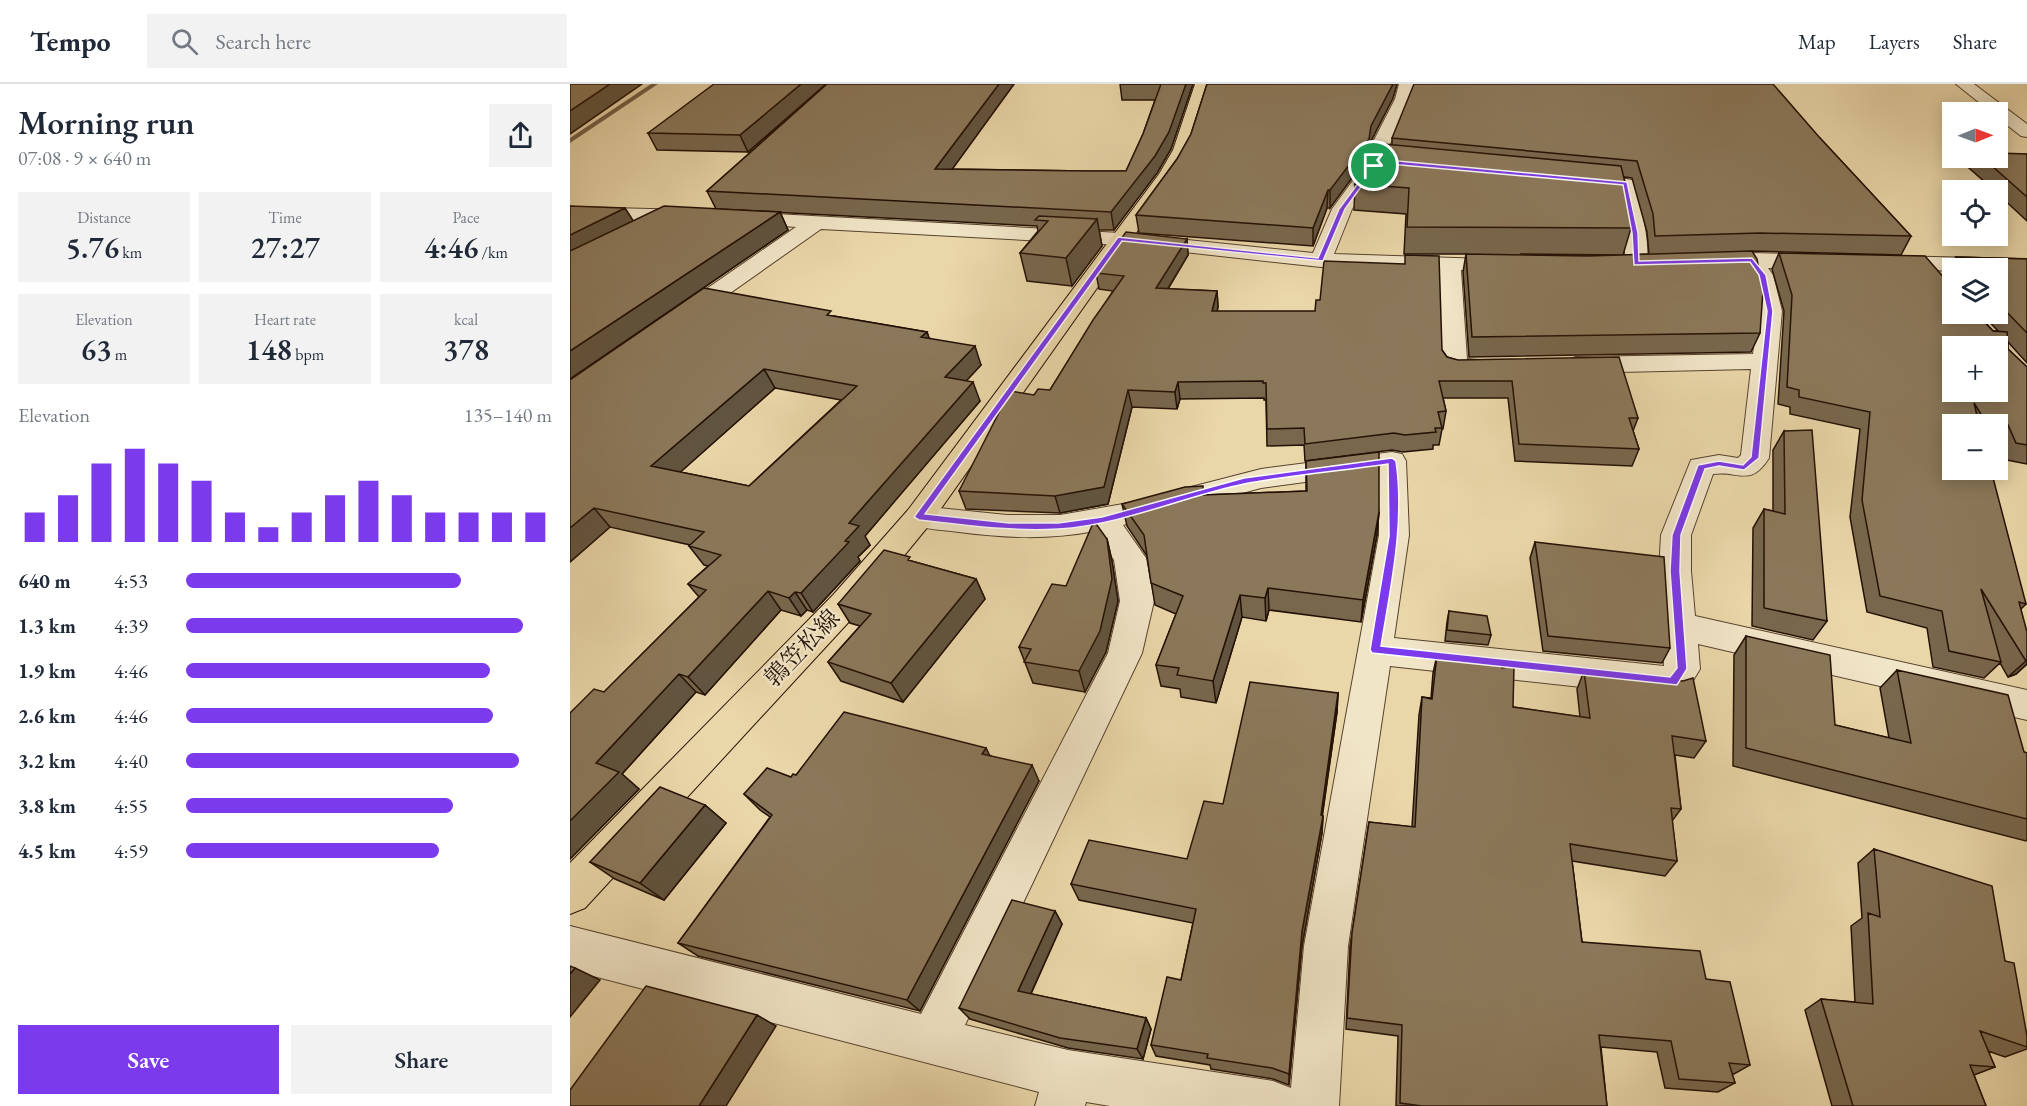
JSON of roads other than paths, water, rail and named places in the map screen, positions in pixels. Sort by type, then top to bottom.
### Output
[{"type":"main road","name":"鶉笠松線","points":[[570,893],[845,604],[919,517],[1168,175],[1182,150],[1203,84]]},
{"type":"street","points":[[1321,260],[1342,209],[1376,161],[1381,144],[1403,99],[1407,84]]},
{"type":"street","points":[[1964,84],[2027,132]]},
{"type":"street","points":[[1376,161],[1399,161]]},
{"type":"street","points":[[1589,180],[1625,184],[1635,233],[1626,264],[1660,263]]},
{"type":"street","points":[[570,213],[671,215],[711,211],[817,222],[1120,239],[1321,260],[1528,265]]},
{"type":"street","points":[[630,235],[671,215]]},
{"type":"street","points":[[665,328],[817,222]]},
{"type":"street","points":[[1907,246],[1938,281]]},
{"type":"street","points":[[1694,262],[1752,260],[1843,262]]},
{"type":"street","points":[[1375,650],[1673,682],[1682,669],[1675,571],[1676,535],[1701,467],[1719,464],[1744,468],[1755,458],[1770,311],[1762,275],[1752,260]]},
{"type":"street","points":[[1866,263],[2027,266]]},
{"type":"street","points":[[1450,264],[1455,367],[1515,366]]},
{"type":"street","points":[[1551,366],[1766,361]]},
{"type":"street","points":[[919,517],[1009,526],[1058,526],[1103,520],[1244,481],[1392,461],[1394,536],[1326,946],[1314,1106]]},
{"type":"street","points":[[932,1042],[1125,653],[1137,601],[1130,558],[1103,520]]},
{"type":"street","points":[[1679,626],[2027,705]]},
{"type":"street","points":[[570,948],[932,1042],[1064,1091],[1273,1106]]},
{"type":"waterway","points":[[570,141],[655,84]]}]
